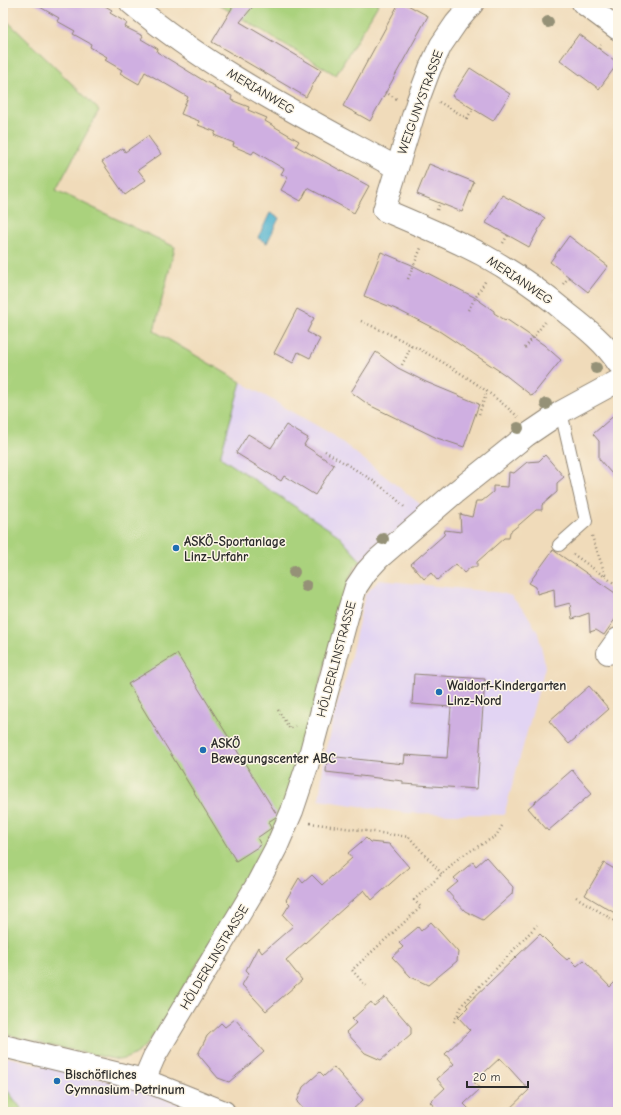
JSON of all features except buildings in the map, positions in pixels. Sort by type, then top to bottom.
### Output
[{"type":"street","name":"MERIANWEG","points":[[131,3],[198,53],[266,96],[397,168]]},
{"type":"street","name":"WEIGUNYSTRASSE","points":[[384,210],[430,68],[456,23],[473,3]]},
{"type":"street","points":[[583,3],[618,29]]},
{"type":"street","name":"MERIANWEG","points":[[384,210],[441,234],[520,277],[581,324],[613,355],[618,363]]},
{"type":"street","name":"HÖLDERLINSTRASSE","points":[[144,1080],[154,1057],[255,888],[276,848],[292,811],[307,766],[356,587],[366,572],[378,559],[488,464],[561,412],[618,381]]},
{"type":"street","points":[[3,1046],[144,1080],[224,1112]]},
{"type":"lane","points":[[561,412],[586,521],[563,548]]},
{"type":"path","points":[[503,3],[517,5],[528,3]]},
{"type":"path","points":[[437,101],[467,118],[473,108]]},
{"type":"path","points":[[502,246],[508,235]]},
{"type":"path","points":[[408,279],[422,245]]},
{"type":"path","points":[[468,310],[480,290]]},
{"type":"path","points":[[361,321],[412,345],[452,368],[504,403],[520,418],[530,422],[536,429]]},
{"type":"path","points":[[525,348],[539,330]]},
{"type":"path","points":[[402,365],[412,345]]},
{"type":"path","points":[[479,414],[487,391]]},
{"type":"path","points":[[326,451],[387,490],[419,524]]},
{"type":"path","points":[[586,521],[606,577]]},
{"type":"path","points":[[563,548],[618,586]]},
{"type":"path","points":[[278,710],[290,729]]},
{"type":"path","points":[[308,823],[409,836],[442,874]]},
{"type":"path","points":[[366,986],[352,970],[421,908],[414,900],[460,857],[496,836],[502,826]]},
{"type":"path","points":[[576,897],[618,923]]},
{"type":"path","points":[[454,1022],[463,1004],[536,925]]},
{"type":"shaded area","points":[[241,382],[333,435],[425,508],[361,561],[338,535],[220,457]]},
{"type":"shaded area","name":"Waldorf-Kindergarten Linz-Nord","points":[[379,580],[502,593],[511,596],[527,614],[538,633],[545,667],[504,815],[407,813],[319,800],[325,752],[336,708],[346,677],[365,595]]},
{"type":"shaded area","name":"Bischöfliches Gymnasium Petrinum","points":[[3,1056],[135,1087],[202,1112],[3,1112]]},
{"type":"green space","points":[[216,3],[379,3],[336,75]]},
{"type":"green space","name":"ASKÖ-Sportanlage Linz-Urfahr","points":[[3,17],[99,110],[56,190],[175,247],[154,331],[241,382],[220,457],[338,535],[361,561],[354,568],[349,579],[288,796],[258,864],[156,1032],[140,1050],[132,1056],[119,1060],[43,1044],[3,1033]]},
{"type":"green space","points":[[3,1085],[24,1112],[3,1112]]},
{"type":"water","points":[[270,213],[279,218],[267,243],[258,238]]},
{"type":"place","name":"ASKÖ-Sportanlage Linz-Urfahr","points":[[176,548]]},
{"type":"place","name":"Waldorf-Kindergarten Linz-Nord","points":[[439,692]]},
{"type":"place","name":"ASKÖ Bewegungscenter ABC","points":[[203,750]]},
{"type":"place","name":"Bischöfliches Gymnasium Petrinum","points":[[57,1081]]}]
